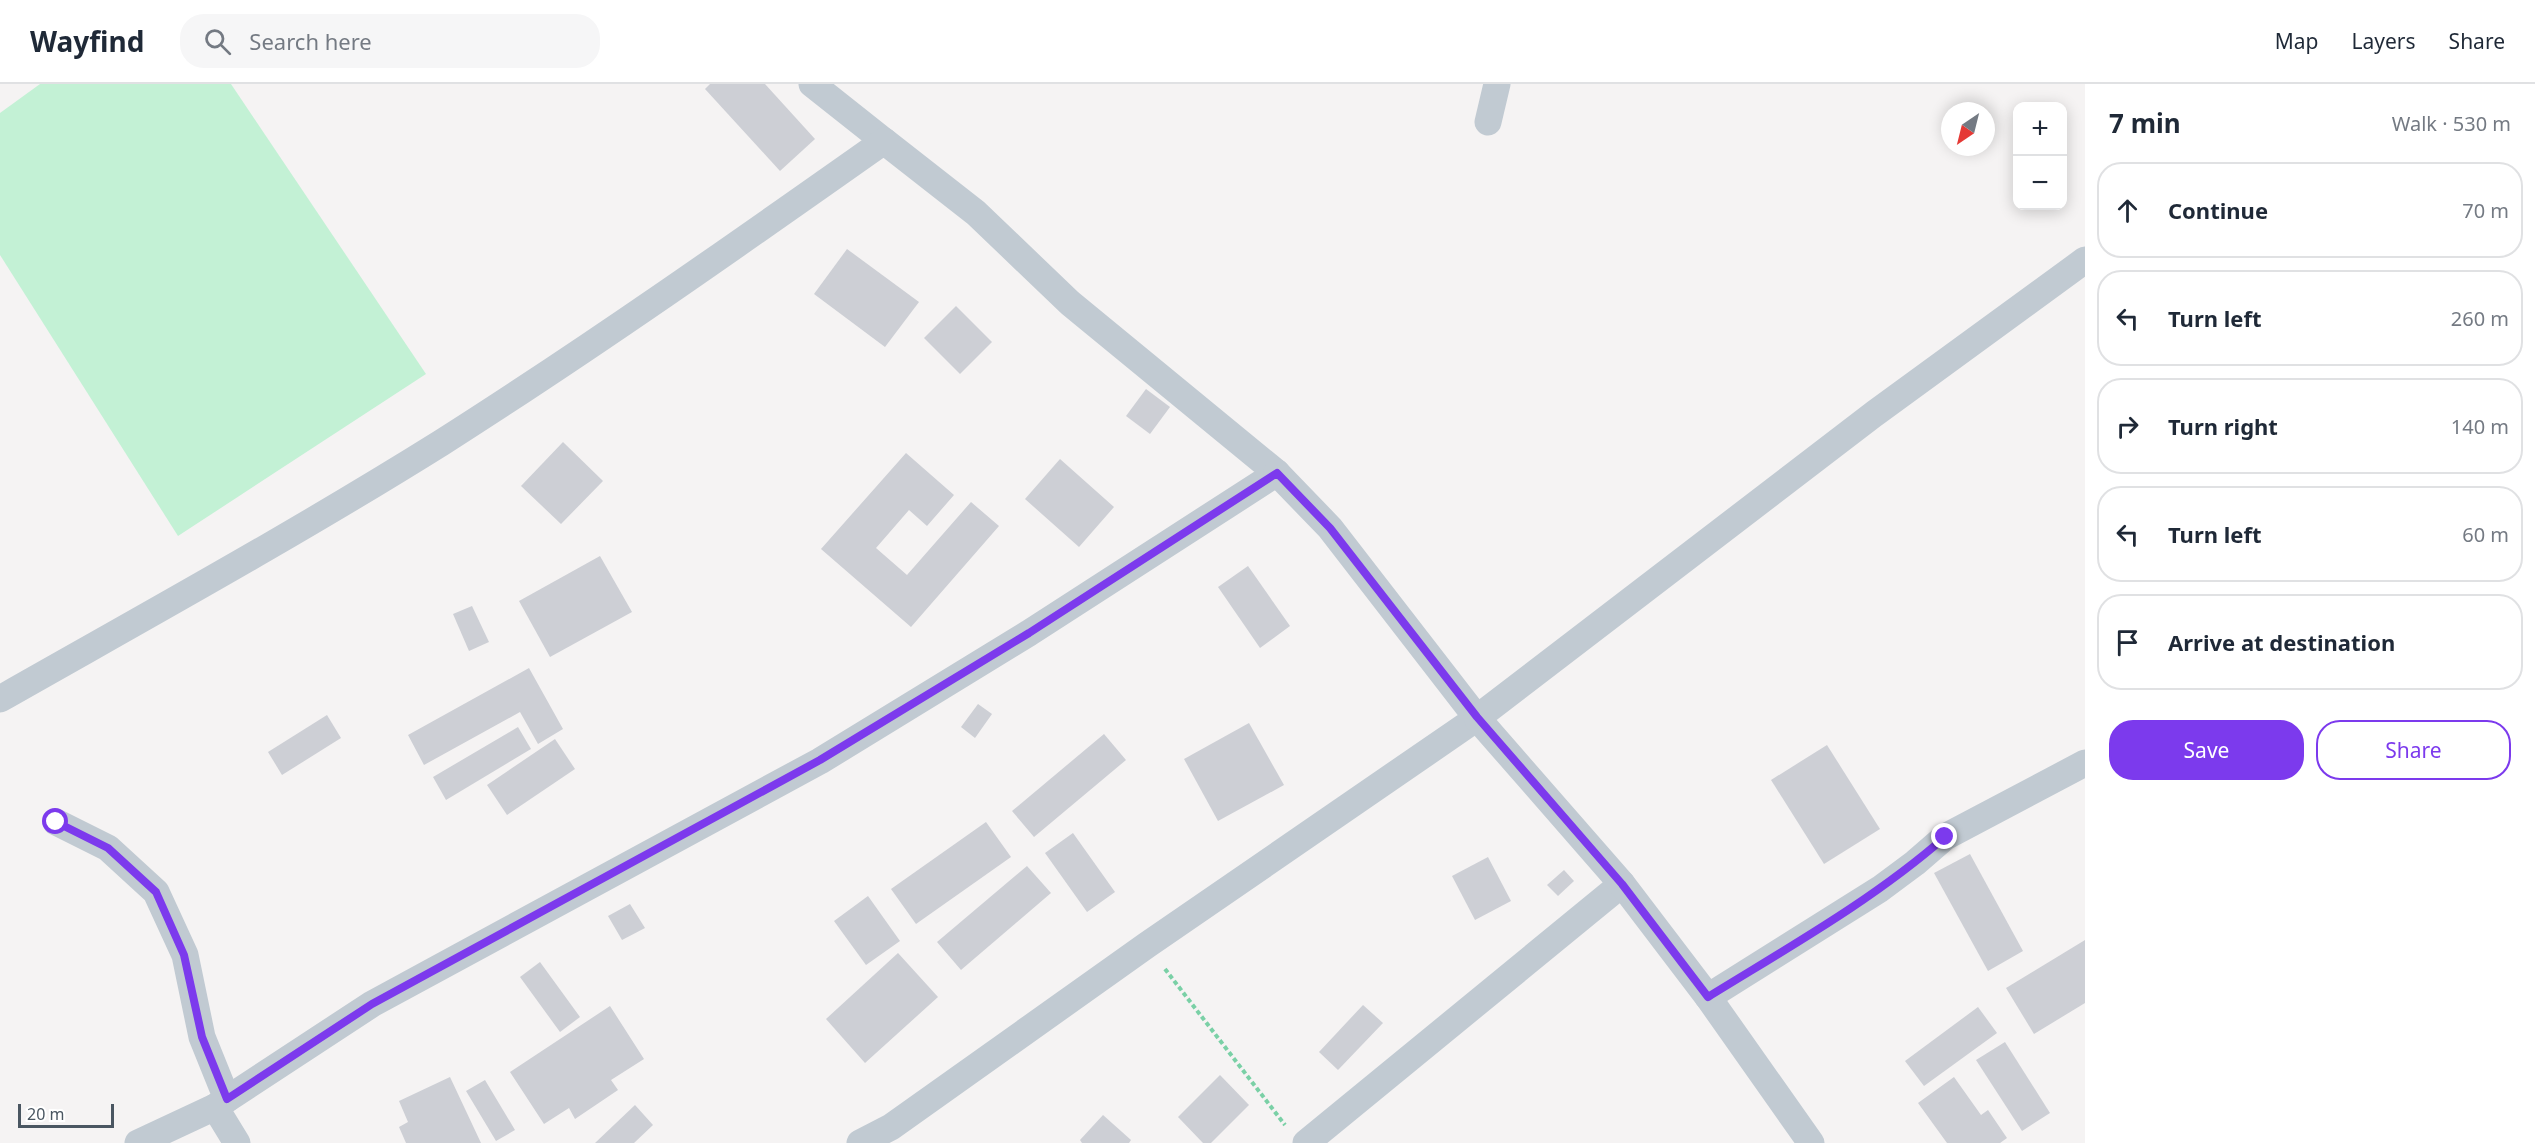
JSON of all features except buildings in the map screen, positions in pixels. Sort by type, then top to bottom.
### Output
[{"type":"street","points":[[812,84],[976,213],[1070,303],[1277,473],[1330,528],[1477,717],[1622,884],[1708,997],[1811,1143]]},
{"type":"street","points":[[1488,122],[1497,84]]},
{"type":"street","points":[[0,699],[190,592],[439,443],[647,309],[884,141]]},
{"type":"street","points":[[860,1143],[891,1127],[1147,945],[1477,717],[1874,414],[2085,260]]},
{"type":"street","points":[[138,1143],[221,1103],[372,1004],[820,760],[1029,633],[1277,473]]},
{"type":"street","points":[[1708,997],[1880,890],[1945,837],[2085,763]]},
{"type":"street","points":[[56,822],[108,848],[156,892],[184,955],[202,1037],[221,1103],[237,1143]]},
{"type":"street","points":[[1299,1138],[1622,884]]},
{"type":"path","points":[[1147,945],[1299,1138]]},
{"type":"green space","points":[[40,84],[231,84],[426,374],[178,536],[0,255],[0,113]]},
{"type":"route","points":[[56,822],[108,848],[156,892],[184,955],[202,1037],[227,1099],[372,1004],[566,896],[820,760],[1029,633],[1277,473],[1330,528],[1477,717],[1622,884],[1708,997],[1880,890],[1945,837]]}]
